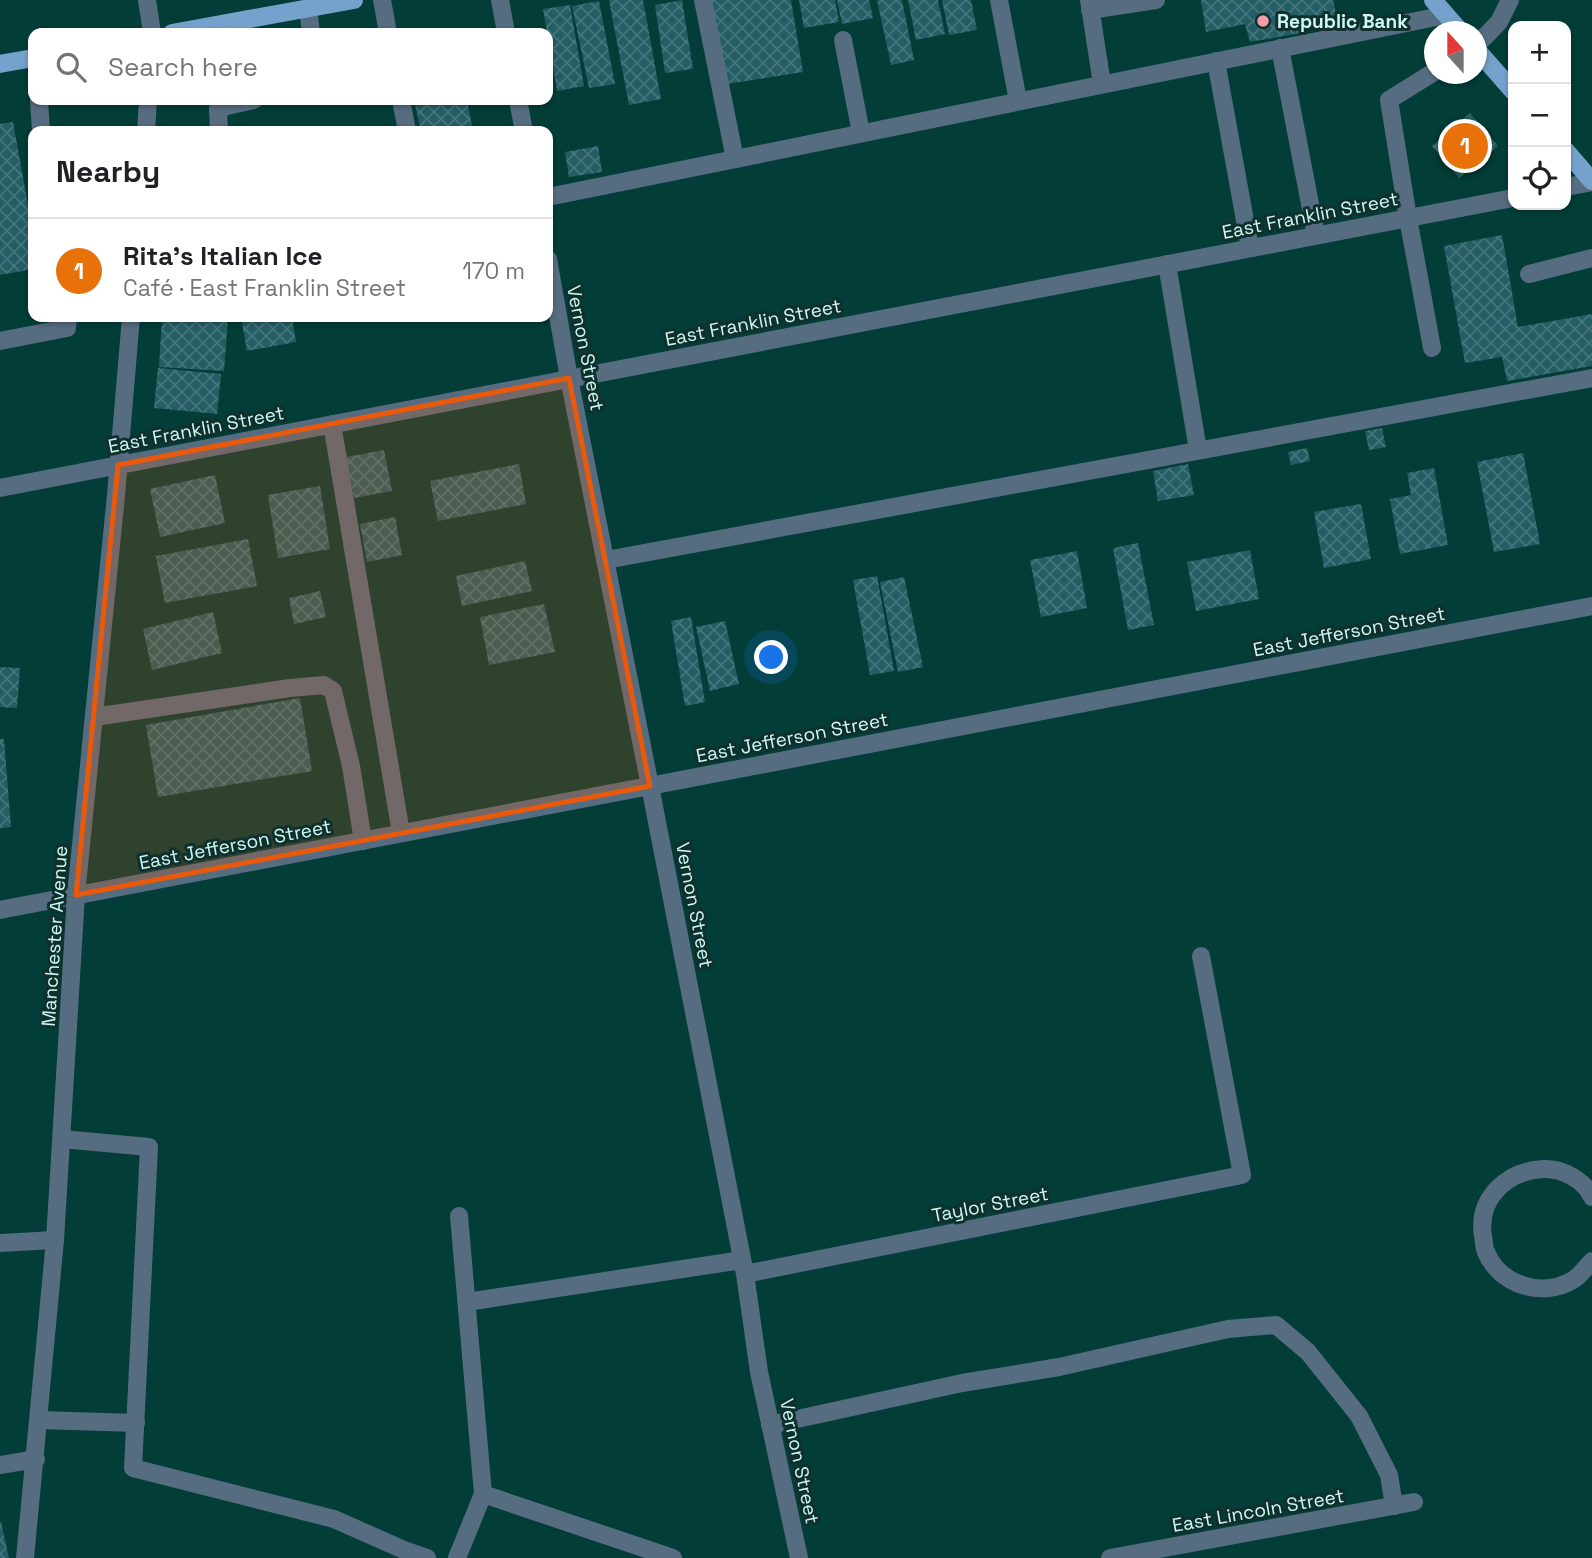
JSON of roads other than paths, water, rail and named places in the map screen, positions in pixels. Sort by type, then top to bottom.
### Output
[{"type":"main road","points":[[216,28],[328,2],[354,0]]},
{"type":"main road","points":[[1433,0],[1451,21]]},
{"type":"main road","points":[[0,64],[28,59]]},
{"type":"main road","points":[[1487,61],[1508,85]]},
{"type":"main road","points":[[1571,157],[1592,182]]},
{"type":"street","points":[[147,0],[151,28]]},
{"type":"street","points":[[382,0],[387,28]]},
{"type":"street","points":[[500,0],[505,28]]},
{"type":"street","points":[[703,0],[735,159]]},
{"type":"street","points":[[999,0],[1018,101]]},
{"type":"street","points":[[1102,84],[1089,5],[1156,0]]},
{"type":"street","points":[[1487,36],[1499,22],[1510,0]]},
{"type":"street","points":[[308,8],[310,28]]},
{"type":"street","points":[[553,196],[1446,15]]},
{"type":"street","points":[[843,40],[861,133]]},
{"type":"street","points":[[1280,48],[1316,235]]},
{"type":"street","points":[[1216,61],[1250,248]]},
{"type":"street","points":[[1424,78],[1389,100],[1432,348]]},
{"type":"street","points":[[39,105],[41,126]]},
{"type":"street","points":[[145,126],[148,105]]},
{"type":"street","points":[[217,105],[219,126]]},
{"type":"street","points":[[402,105],[406,126]]},
{"type":"street","points":[[520,105],[523,126]]},
{"type":"street","points":[[1571,186],[1592,182]]},
{"type":"street","name":"East Franklin Street","points":[[0,488],[1508,199]]},
{"type":"street","points":[[1529,274],[1592,258]]},
{"type":"street","points":[[1167,264],[1198,450]]},
{"type":"street","name":"Vernon Street","points":[[553,288],[744,1267],[759,1371],[799,1558]]},
{"type":"street","name":"Manchester Avenue","points":[[25,1558],[55,1240],[76,895],[131,322]]},
{"type":"street","points":[[0,341],[67,323]]},
{"type":"street","points":[[606,560],[1592,378]]},
{"type":"street","points":[[332,424],[401,833]]},
{"type":"street","name":"East Jefferson Street","points":[[0,910],[1592,606]]},
{"type":"street","points":[[93,716],[324,685],[333,691],[351,766],[363,841]]},
{"type":"street","name":"Taylor Street","points":[[467,1302],[744,1267],[1242,1175],[1201,956]]},
{"type":"street","points":[[62,1139],[149,1147],[133,1468],[334,1519],[427,1558]]},
{"type":"street","points":[[1591,1192],[1571,1175],[1549,1169],[1529,1170],[1508,1179],[1492,1195],[1486,1205],[1482,1225],[1486,1252],[1496,1269],[1518,1285],[1537,1289],[1558,1287],[1576,1279],[1592,1261]]},
{"type":"street","points":[[457,1558],[483,1494],[459,1216]]},
{"type":"street","points":[[0,1243],[55,1240]]},
{"type":"street","points":[[770,1425],[962,1383],[1059,1367],[1228,1329],[1276,1325],[1308,1352],[1359,1416],[1389,1475],[1394,1506]]},
{"type":"street","points":[[39,1420],[136,1423]]},
{"type":"street","points":[[0,1465],[36,1459]]},
{"type":"street","points":[[483,1494],[673,1558]]},
{"type":"street","name":"East Lincoln Street","points":[[1110,1558],[1414,1503]]},
{"type":"place","name":"Republic Bank","points":[[1263,21]]},
{"type":"place","name":"Rita's Italian Ice","points":[[1465,146]]}]
